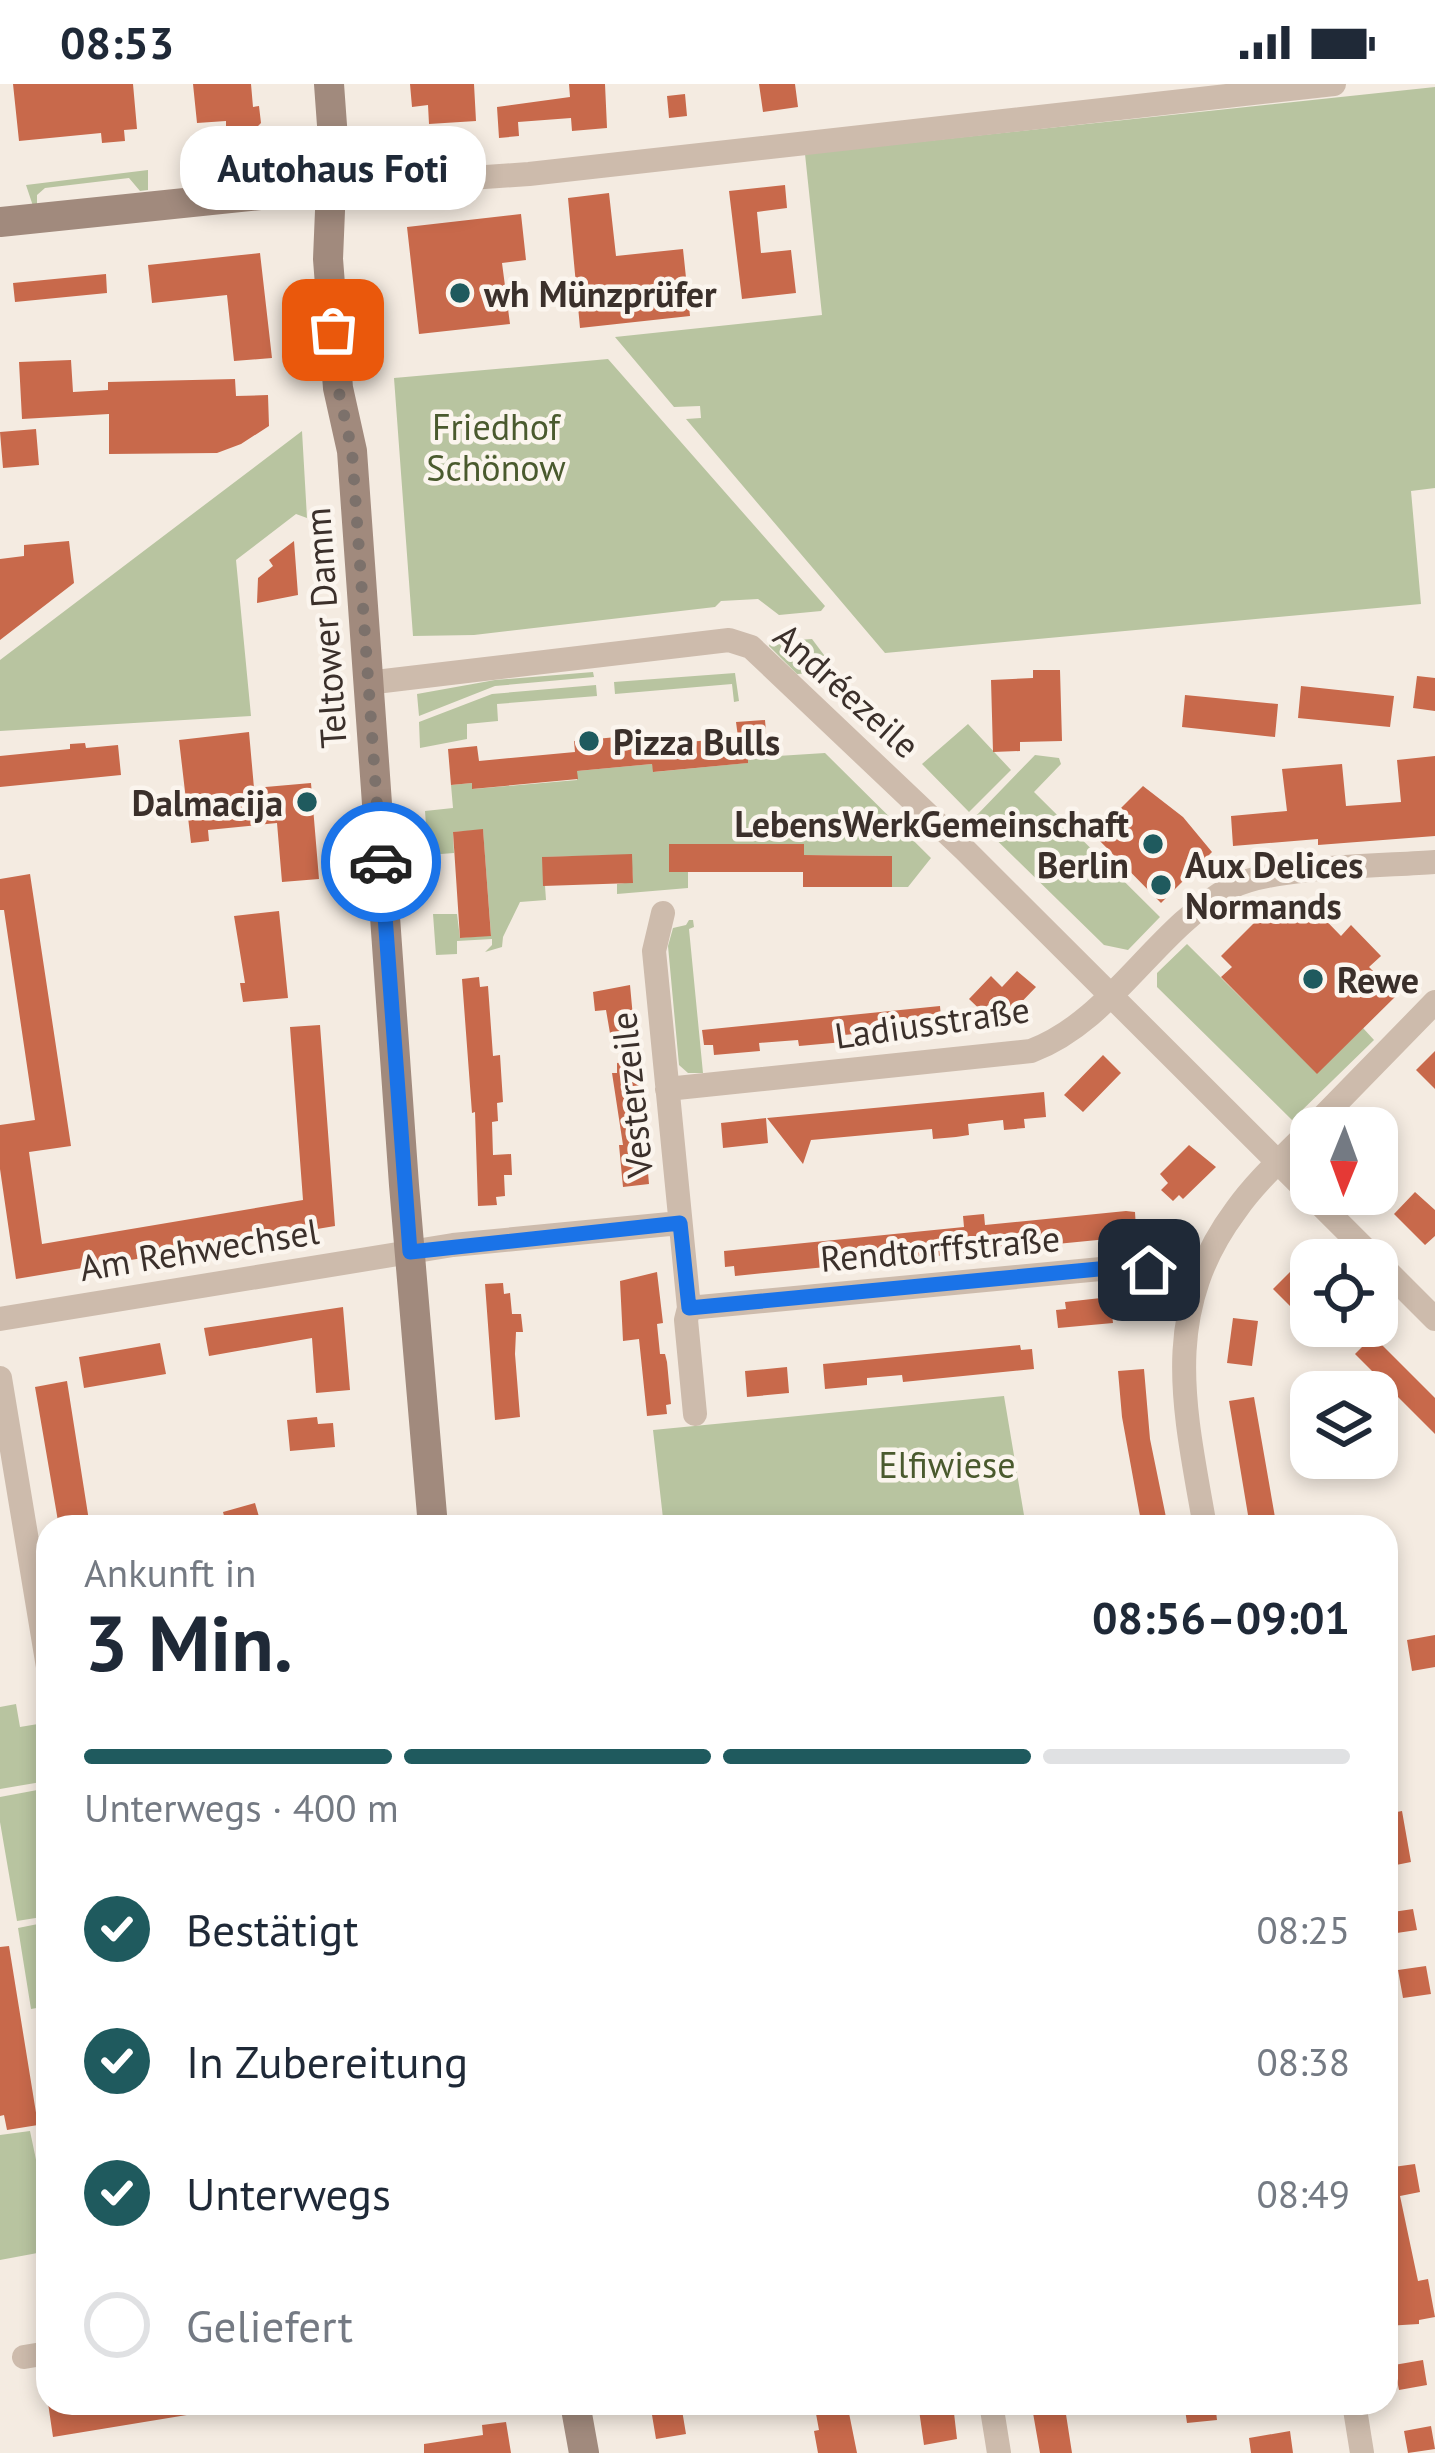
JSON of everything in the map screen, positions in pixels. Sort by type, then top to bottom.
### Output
[{"type":"main road","name":"Teltower Damm","points":[[329,84],[333,139],[328,259],[338,388],[352,451],[432,1515]]},
{"type":"main road","points":[[0,222],[328,188]]},
{"type":"main road","points":[[577,2415],[584,2453]]},
{"type":"street","points":[[328,188],[529,174],[1334,84]]},
{"type":"street","name":"Andréezeile","points":[[367,683],[729,640],[751,647],[1110,992],[1356,1239]]},
{"type":"street","name":"Ladiusstraße","points":[[667,1089],[1016,1054],[1058,1039],[1085,1019],[1196,912],[1235,885],[1263,876],[1435,862]]},
{"type":"street","name":"Vesterzeile","points":[[663,913],[653,951],[689,1308],[694,1414]]},
{"type":"street","points":[[1333,1107],[1435,1002]]},
{"type":"street","points":[[1203,1515],[1182,1383],[1183,1342],[1196,1283],[1228,1221],[1290,1150]]},
{"type":"street","points":[[410,1252],[680,1223]]},
{"type":"street","name":"Am Rehwechsel","points":[[0,1318],[410,1252]]},
{"type":"street","name":"Rendtorffstraße","points":[[689,1308],[1122,1268],[1196,1283]]},
{"type":"street","name":"Andréezeile","points":[[1398,1281],[1435,1318]]},
{"type":"street","points":[[0,1378],[36,1595]]},
{"type":"street","points":[[993,2415],[999,2453]]},
{"type":"street","points":[[1356,2415],[1362,2453]]},
{"type":"green space","points":[[1435,87],[1435,488],[1411,491],[1421,604],[885,653],[686,419],[701,418],[700,406],[674,407],[615,337],[822,315],[805,154]]},
{"type":"green space","points":[[312,139],[291,150],[261,156],[230,157],[208,151]]},
{"type":"green space","points":[[148,170],[148,190],[140,191],[129,178],[45,188],[33,206],[26,185]]},
{"type":"green space","name":"Friedhof Schönow","points":[[608,359],[825,606],[821,611],[779,615],[758,599],[721,601],[715,607],[474,635],[413,636],[394,378]]},
{"type":"green space","points":[[302,431],[307,518],[296,514],[236,560],[251,716],[0,731],[0,660]]},
{"type":"green space","points":[[812,639],[824,655],[815,673],[797,674],[769,646],[770,642]]},
{"type":"green space","points":[[593,672],[594,677],[495,686],[419,716],[417,694],[495,680]]},
{"type":"green space","points":[[735,673],[739,701],[734,702],[732,684],[615,694],[614,682]]},
{"type":"green space","points":[[596,685],[597,696],[497,704],[498,721],[467,724],[467,739],[420,748],[419,722],[492,694]]},
{"type":"green space","points":[[968,724],[1011,770],[969,812],[922,764]]},
{"type":"green space","points":[[825,753],[931,858],[908,887],[892,887],[892,856],[804,855],[804,844],[669,844],[669,872],[688,872],[688,888],[617,894],[617,884],[633,882],[631,855],[543,857],[546,900],[520,902],[502,947],[485,952],[492,939],[457,941],[457,954],[436,955],[433,914],[457,914],[460,938],[491,935],[483,830],[453,832],[454,853],[428,855],[425,811],[453,808],[451,785],[472,783],[473,789],[577,780],[577,771],[652,764],[654,772]]},
{"type":"green space","points":[[1035,755],[1059,758],[1061,764],[1034,792],[1160,917],[1128,950],[1104,945],[974,818]]},
{"type":"green space","points":[[689,920],[694,927],[689,929],[703,1073],[688,1073],[679,1065],[668,946],[673,928]]},
{"type":"green space","points":[[1187,944],[1317,1073],[1363,1028],[1374,1040],[1305,1107],[1290,1107],[1290,1118],[1157,987],[1157,973]]},
{"type":"green space","name":"Elfiwiese","points":[[1004,1396],[1024,1515],[663,1515],[653,1430]]},
{"type":"green space","points":[[16,1704],[20,1727],[36,1724],[36,1783],[0,1789],[0,1707]]},
{"type":"green space","points":[[36,1790],[36,1918],[17,1921],[0,1797]]},
{"type":"green space","points":[[36,1924],[36,2008],[31,2009],[18,1928]]},
{"type":"green space","points":[[30,2131],[36,2160],[36,2253],[0,2260],[0,2135]]},
{"type":"building","points":[[13,84],[133,84],[137,129],[124,130],[125,141],[102,143],[101,133],[19,141]]},
{"type":"building","points":[[193,84],[251,84],[253,107],[259,106],[261,123],[254,130],[226,133],[226,121],[197,123]]},
{"type":"building","points":[[410,84],[474,84],[476,121],[429,124],[428,105],[412,107]]},
{"type":"building","points":[[569,84],[605,84],[607,128],[572,131],[571,118],[518,122],[519,136],[499,138],[497,107],[570,97]]},
{"type":"building","points":[[759,84],[795,84],[798,107],[763,112]]},
{"type":"building","points":[[685,94],[687,116],[669,118],[667,96]]},
{"type":"building","points":[[785,185],[787,208],[757,212],[761,253],[791,250],[796,293],[742,299],[729,191]]},
{"type":"building","points":[[609,193],[616,256],[683,249],[690,316],[580,328],[568,198]]},
{"type":"building","name":"wh Münzprüfer","points":[[521,214],[526,260],[502,263],[510,324],[419,334],[407,227]]},
{"type":"building","points":[[260,253],[272,358],[234,361],[227,295],[152,303],[148,265]]},
{"type":"building","points":[[106,274],[107,293],[15,302],[13,283]]},
{"type":"building","points":[[71,360],[73,392],[108,390],[108,382],[235,379],[236,396],[268,395],[269,426],[217,453],[109,454],[109,414],[22,419],[19,362]]},
{"type":"building","points":[[36,429],[39,465],[3,468],[0,432]]},
{"type":"building","points":[[69,541],[74,583],[0,640],[0,559],[24,556],[24,545]]},
{"type":"building","points":[[294,541],[298,595],[257,603],[258,578],[273,566],[269,560]]},
{"type":"building","points":[[1033,670],[1060,670],[1062,741],[1020,742],[1020,751],[993,752],[991,680],[1033,678]]},
{"type":"building","points":[[1417,676],[1435,678],[1435,711],[1413,708]]},
{"type":"building","points":[[1301,686],[1394,696],[1390,727],[1298,718]]},
{"type":"building","points":[[1185,695],[1278,704],[1275,737],[1182,727]]},
{"type":"building","points":[[765,720],[768,756],[748,758],[748,763],[653,772],[652,764],[577,771],[578,779],[472,789],[472,783],[451,785],[448,749],[477,746],[479,761],[575,752],[574,741],[649,734],[650,746],[738,737],[736,722]]},
{"type":"building","points":[[249,732],[254,788],[311,783],[319,879],[282,882],[277,823],[208,830],[209,841],[191,843],[179,740]]},
{"type":"building","points":[[85,743],[86,748],[118,745],[121,775],[0,787],[0,756],[70,749],[70,744]]},
{"type":"building","points":[[1435,756],[1435,836],[1233,846],[1231,816],[1287,811],[1282,769],[1342,764],[1346,806],[1401,802],[1397,760]]},
{"type":"building","name":"LebensWerkGemeinschaft Berlin","points":[[1143,786],[1183,817],[1212,852],[1161,903],[1094,835]]},
{"type":"building","points":[[483,829],[491,936],[460,938],[453,832]]},
{"type":"building","points":[[669,844],[804,844],[804,855],[892,856],[892,887],[803,887],[803,872],[669,872]]},
{"type":"building","points":[[632,854],[633,883],[543,886],[542,857]]},
{"type":"building","points":[[30,874],[71,1146],[29,1152],[42,1244],[303,1200],[290,1027],[320,1025],[335,1226],[16,1279],[0,1169],[0,1125],[35,1120],[4,910],[0,910],[0,879]]},
{"type":"building","name":"Rewe","points":[[1309,903],[1341,936],[1351,925],[1381,956],[1369,967],[1397,995],[1317,1074],[1221,977],[1232,967],[1221,956],[1270,907]]},
{"type":"building","points":[[279,911],[288,998],[243,1002],[240,983],[245,983],[234,916]]},
{"type":"building","points":[[1017,971],[1036,987],[1004,1020],[998,1014],[992,1021],[969,999],[991,976],[1002,987]]},
{"type":"building","points":[[479,977],[480,987],[488,986],[493,1056],[500,1055],[503,1102],[497,1103],[498,1121],[492,1122],[493,1155],[511,1154],[512,1175],[504,1175],[505,1196],[496,1197],[497,1205],[478,1206],[475,1112],[462,979]]},
{"type":"building","points":[[630,985],[634,1028],[625,1029],[626,1038],[611,1039],[606,1010],[595,1011],[593,992]]},
{"type":"building","points":[[940,1006],[942,1029],[929,1034],[884,1038],[883,1031],[844,1035],[844,1042],[759,1043],[760,1051],[714,1055],[713,1045],[704,1045],[702,1030]]},
{"type":"building","points":[[1435,1051],[1435,1089],[1416,1070]]},
{"type":"building","points":[[1103,1055],[1121,1073],[1083,1112],[1064,1095]]},
{"type":"building","points":[[632,1061],[633,1071],[639,1071],[649,1184],[623,1187],[619,1145],[623,1145],[612,1073],[617,1073],[617,1063]]},
{"type":"building","points":[[1044,1092],[1046,1117],[1024,1119],[1025,1128],[1004,1130],[1003,1120],[968,1124],[969,1135],[956,1137],[933,1139],[932,1129],[811,1140],[803,1164],[767,1118]]},
{"type":"building","points":[[766,1118],[768,1143],[723,1148],[721,1123]]},
{"type":"building","points":[[1189,1145],[1216,1167],[1183,1199],[1179,1195],[1173,1201],[1161,1190],[1168,1183],[1160,1174]]},
{"type":"building","points":[[1415,1192],[1435,1210],[1435,1236],[1425,1245],[1395,1215]]},
{"type":"building","points":[[1135,1212],[1136,1229],[1128,1230],[1128,1237],[735,1276],[734,1266],[725,1267],[724,1251],[964,1227],[963,1216],[984,1214],[985,1225]]},
{"type":"building","points":[[657,1272],[663,1323],[657,1324],[660,1354],[665,1354],[667,1362],[671,1404],[666,1405],[667,1414],[647,1416],[639,1339],[623,1341],[620,1281]]},
{"type":"building","points":[[1290,1272],[1290,1306],[1273,1289]]},
{"type":"building","points":[[503,1283],[504,1294],[510,1293],[512,1314],[521,1314],[523,1332],[516,1332],[515,1354],[520,1417],[495,1420],[485,1284]]},
{"type":"building","points":[[1110,1297],[1113,1323],[1058,1328],[1056,1310],[1066,1309],[1065,1302]]},
{"type":"building","points":[[343,1307],[350,1390],[316,1393],[312,1338],[209,1356],[204,1328]]},
{"type":"building","points":[[1233,1318],[1258,1321],[1252,1366],[1227,1363]]},
{"type":"building","points":[[160,1343],[166,1374],[84,1388],[79,1357]]},
{"type":"building","points":[[1020,1345],[1021,1350],[1032,1349],[1034,1369],[903,1382],[902,1375],[867,1378],[867,1385],[825,1389],[823,1364]]},
{"type":"building","points":[[1362,1347],[1384,1347],[1435,1398],[1435,1434],[1398,1397],[1398,1371],[1372,1371],[1355,1354]]},
{"type":"building","points":[[787,1367],[789,1393],[747,1397],[745,1371]]},
{"type":"building","points":[[1144,1369],[1150,1439],[1166,1515],[1140,1515],[1118,1371]]},
{"type":"building","points":[[67,1381],[88,1515],[57,1515],[35,1387]]},
{"type":"building","points":[[1254,1397],[1275,1515],[1248,1515],[1229,1401]]},
{"type":"building","points":[[317,1417],[318,1424],[333,1423],[335,1447],[290,1451],[287,1420]]},
{"type":"building","points":[[255,1503],[258,1515],[224,1515]]},
{"type":"building","points":[[1435,1635],[1435,1667],[1412,1671],[1407,1640]]},
{"type":"building","points":[[1402,1811],[1411,1862],[1398,1865],[1398,1812]]},
{"type":"building","points":[[1413,1909],[1417,1930],[1398,1933],[1398,1911]]},
{"type":"building","points":[[9,1946],[36,2113],[36,2125],[7,2130],[4,2115],[0,2116],[0,1947]]},
{"type":"building","points":[[1426,1966],[1431,1994],[1403,1998],[1398,1970]]},
{"type":"building","points":[[1415,2164],[1420,2192],[1400,2196],[1418,2281],[1428,2279],[1435,2317],[1419,2320],[1419,2324],[1398,2325],[1398,2166]]},
{"type":"building","points":[[1423,2360],[1427,2385],[1399,2390],[1398,2364]]},
{"type":"building","points":[[50,2415],[187,2415],[53,2437]]},
{"type":"building","points":[[652,2415],[683,2415],[686,2434],[656,2439]]},
{"type":"building","points":[[816,2415],[849,2415],[857,2453],[818,2453],[814,2431],[819,2430]]},
{"type":"building","points":[[920,2415],[954,2415],[957,2439],[924,2445]]},
{"type":"building","points":[[1033,2415],[1066,2415],[1072,2453],[1040,2453]]},
{"type":"building","points":[[1186,2415],[1216,2415],[1217,2420],[1187,2423]]},
{"type":"building","points":[[506,2422],[511,2453],[424,2453],[424,2444],[483,2435],[482,2425]]},
{"type":"building","points":[[1431,2426],[1435,2449],[1408,2453],[1404,2431]]},
{"type":"building","points":[[1290,2431],[1293,2453],[1251,2453],[1249,2438]]},
{"type":"way so far","points":[[333,330],[338,388],[352,451],[381,862]]},
{"type":"place","name":"wh Münzprüfer","points":[[460,293]]},
{"type":"place","name":"Autohaus Foti","points":[[333,330]]},
{"type":"place","name":"Pizza Bulls","points":[[589,741]]},
{"type":"place","name":"Dalmacija","points":[[307,802]]},
{"type":"place","name":"LebensWerkGemeinschaft Berlin","points":[[1153,844]]},
{"type":"place","name":"Aux Delices Normands","points":[[1161,885]]},
{"type":"place","name":"Rewe","points":[[1313,979]]},
{"type":"route","points":[[381,862],[410,1252],[680,1223],[689,1308],[1109,1268],[1149,1270]]}]
